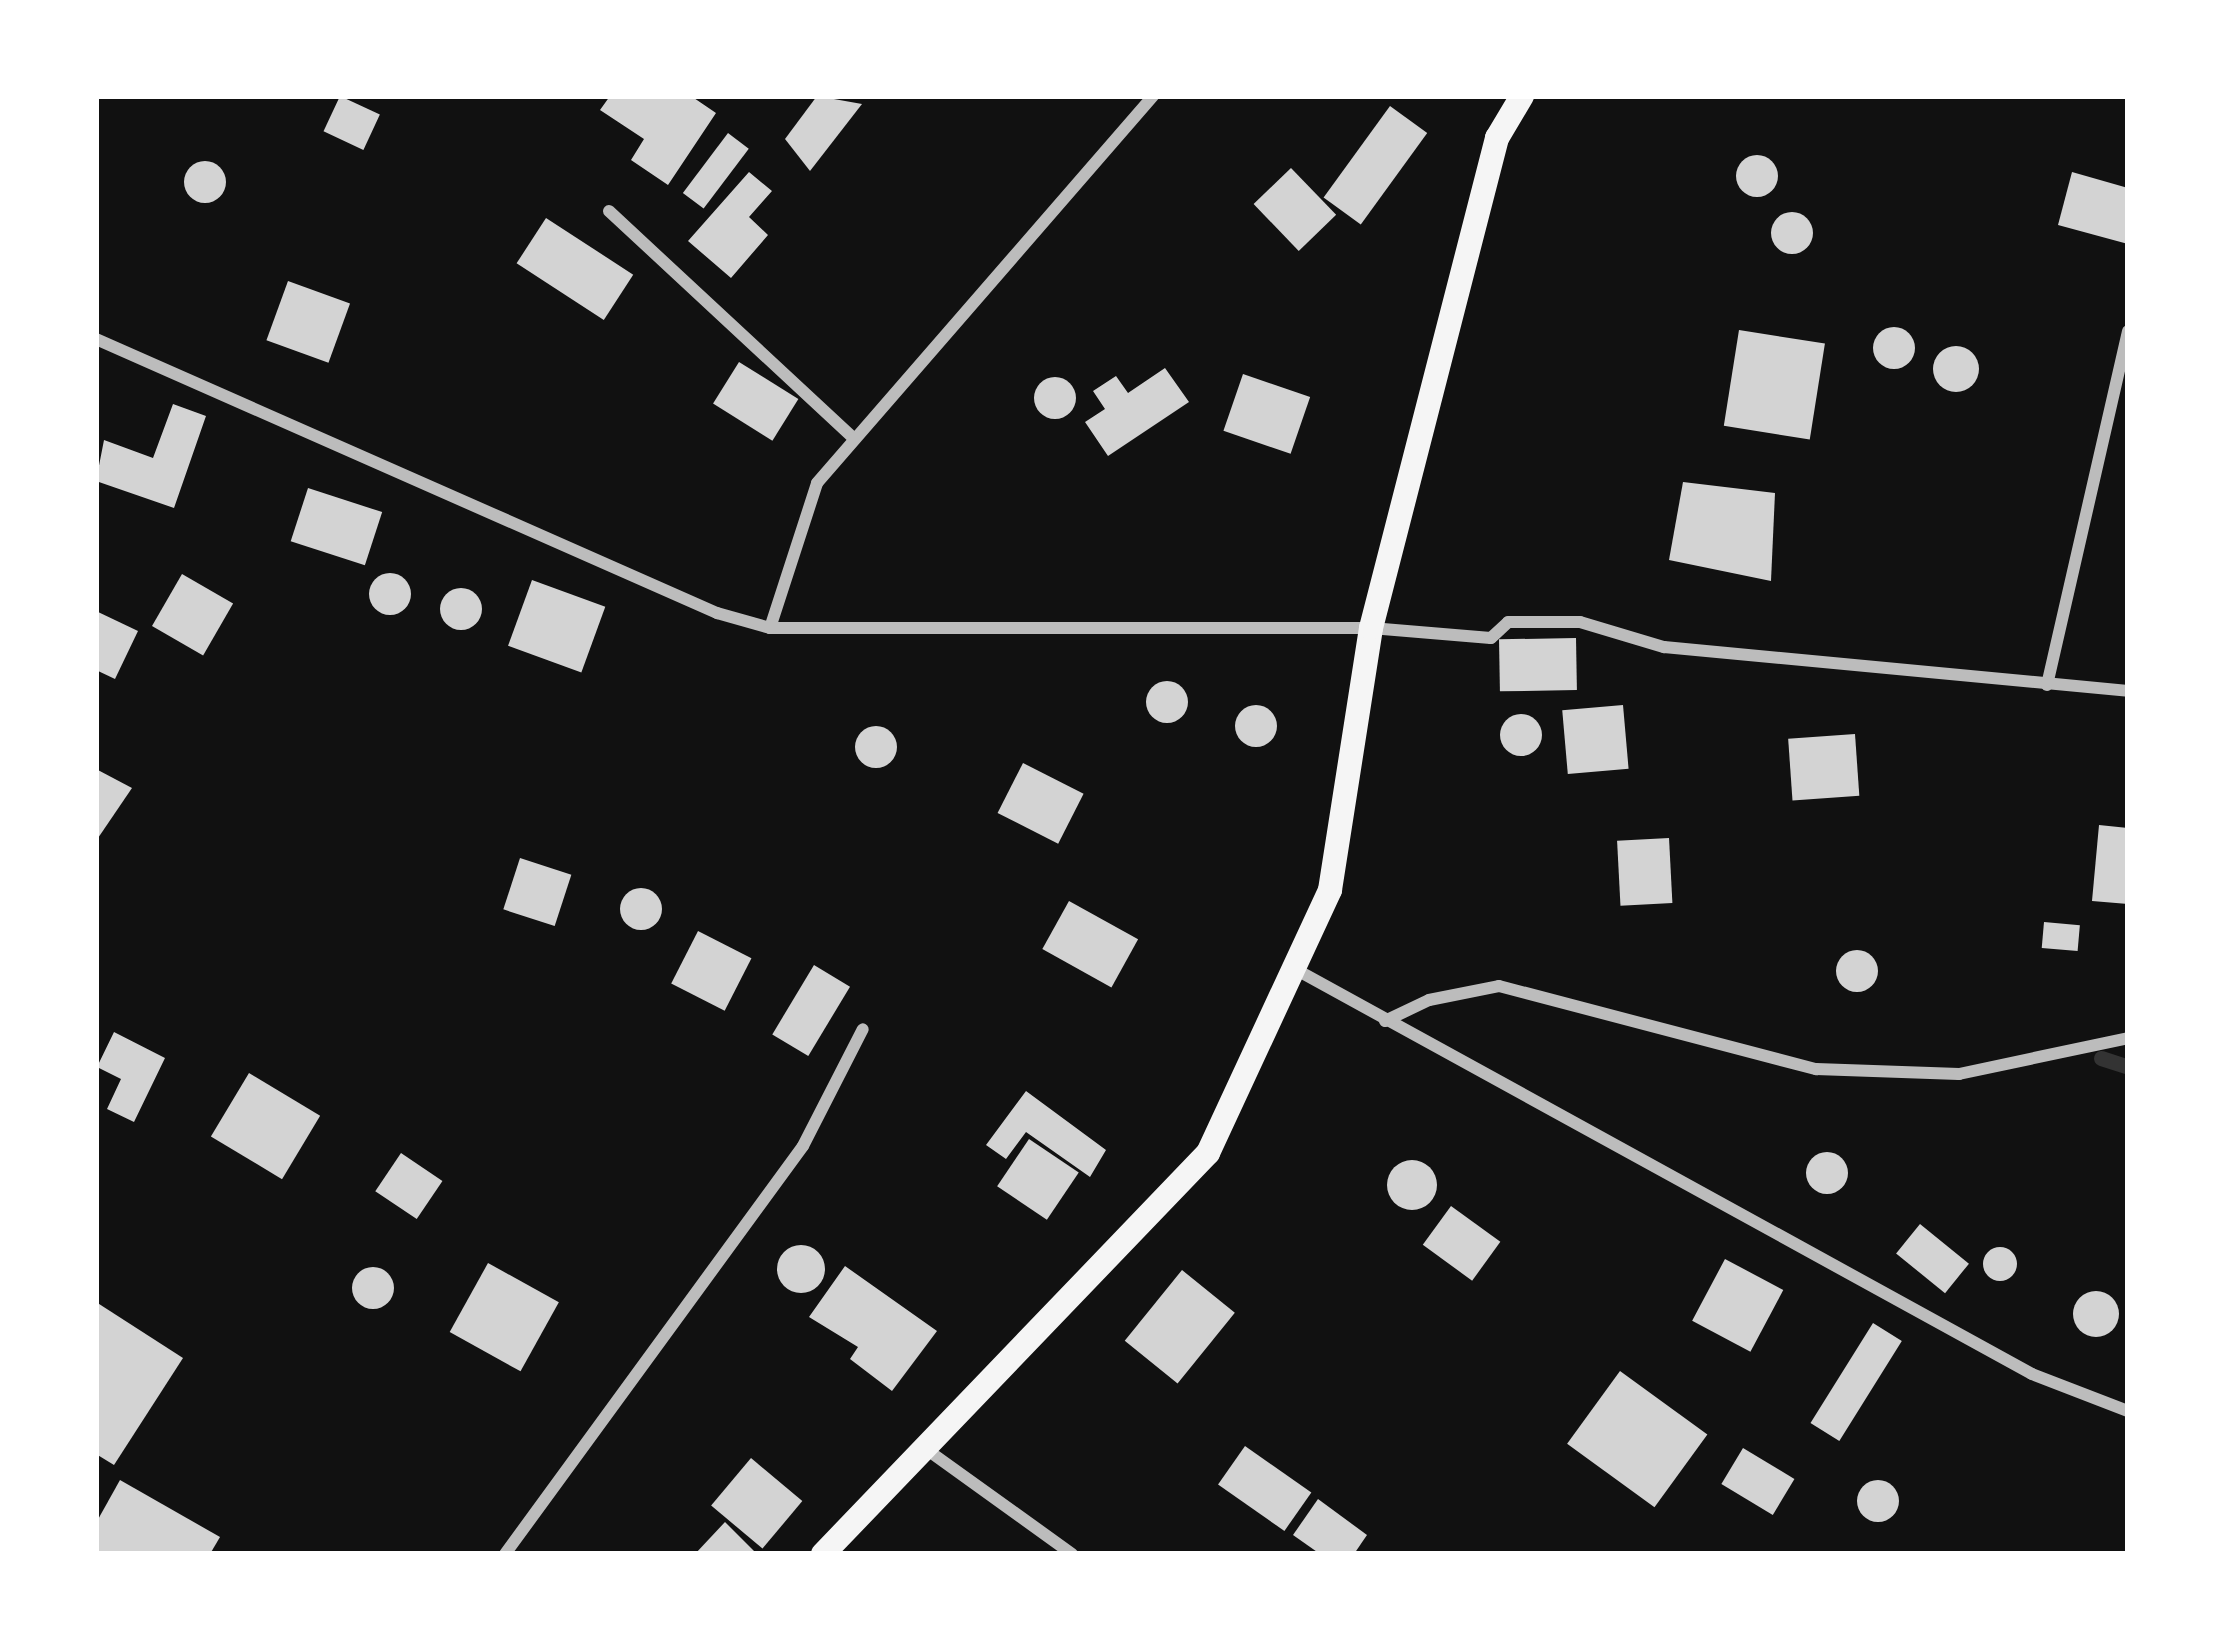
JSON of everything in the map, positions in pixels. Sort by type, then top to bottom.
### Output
[{"type":"main road","points":[[824,1554],[1208,1153],[1330,890],[1371,628],[1497,138],[1522,96]]},
{"type":"street","points":[[770,628],[817,484],[1153,96]]},
{"type":"street","points":[[609,211],[853,438]]},
{"type":"street","points":[[2047,685],[2128,331]]},
{"type":"street","points":[[96,339],[717,614],[770,628],[1371,628],[1491,638],[1508,622],[1580,622],[1664,647],[2128,691]]},
{"type":"street","points":[[1294,968],[2032,1374],[2128,1411]]},
{"type":"street","points":[[1384,1021],[1430,1000],[1499,986],[1816,1069],[1959,1074],[2128,1038]]},
{"type":"street","points":[[505,1554],[803,1146],[862,1029]]},
{"type":"street","points":[[925,1448],[1072,1554]]},
{"type":"building","points":[[340,96],[380,115],[363,150],[324,131]]},
{"type":"building","points":[[610,96],[691,96],[716,113],[668,185],[631,160],[644,139],[600,110]]},
{"type":"building","points":[[817,96],[862,104],[810,171],[785,139]]},
{"type":"building","points":[[1390,106],[1427,133],[1361,224],[1324,197]]},
{"type":"building","points":[[728,133],[749,149],[704,209],[683,193]]},
{"type":"building","points":[[1757,155],[1772,161],[1778,176],[1772,191],[1757,197],[1742,191],[1736,176],[1742,161]]},
{"type":"building","points":[[205,161],[220,167],[226,182],[220,197],[205,203],[190,197],[184,182],[190,167]]},
{"type":"building","points":[[1291,168],[1336,215],[1299,251],[1254,204]]},
{"type":"building","points":[[749,172],[772,191],[749,217],[768,235],[731,278],[688,241]]},
{"type":"building","points":[[2072,172],[2128,188],[2128,244],[2058,225]]},
{"type":"building","points":[[1792,212],[1807,218],[1813,233],[1807,248],[1792,254],[1777,248],[1771,233],[1777,218]]},
{"type":"building","points":[[546,218],[633,275],[604,320],[517,263]]},
{"type":"building","points":[[288,281],[350,304],[328,363],[266,340]]},
{"type":"building","points":[[1894,327],[1909,333],[1915,348],[1909,363],[1894,369],[1879,363],[1873,348],[1879,333]]},
{"type":"building","points":[[1739,330],[1825,344],[1810,439],[1724,426]]},
{"type":"building","points":[[1956,346],[1973,352],[1979,369],[1973,386],[1956,392],[1939,386],[1933,369],[1939,352]]},
{"type":"building","points":[[739,362],[798,399],[772,441],[713,404]]},
{"type":"building","points":[[1165,368],[1189,402],[1108,456],[1085,422],[1105,409],[1093,391],[1116,376],[1128,393]]},
{"type":"building","points":[[1243,374],[1310,397],[1291,454],[1223,431]]},
{"type":"building","points":[[1055,377],[1070,383],[1076,398],[1070,413],[1055,419],[1040,413],[1034,398],[1040,383]]},
{"type":"building","points":[[173,404],[206,416],[174,508],[96,481],[104,440],[153,458]]},
{"type":"building","points":[[1683,482],[1775,493],[1771,581],[1669,560]]},
{"type":"building","points":[[308,488],[382,512],[365,565],[291,541]]},
{"type":"building","points":[[390,573],[405,579],[411,594],[405,609],[390,615],[375,609],[369,594],[375,579]]},
{"type":"building","points":[[182,574],[233,604],[203,655],[152,626]]},
{"type":"building","points":[[532,580],[605,607],[581,672],[508,646]]},
{"type":"building","points":[[461,588],[476,594],[482,609],[476,624],[461,630],[446,624],[440,609],[446,594]]},
{"type":"building","points":[[96,611],[138,631],[115,679],[96,670]]},
{"type":"building","points":[[1576,638],[1577,690],[1500,691],[1499,639]]},
{"type":"building","points":[[1167,681],[1182,687],[1188,702],[1182,717],[1167,723],[1152,717],[1146,702],[1152,687]]},
{"type":"building","points":[[1256,705],[1271,711],[1277,726],[1271,741],[1256,747],[1241,741],[1235,726],[1241,711]]},
{"type":"building","points":[[1623,705],[1629,769],[1568,774],[1562,710]]},
{"type":"building","points":[[1521,714],[1536,720],[1542,735],[1536,750],[1521,756],[1506,750],[1500,735],[1506,720]]},
{"type":"building","points":[[876,726],[891,732],[897,747],[891,762],[876,768],[861,762],[855,747],[861,732]]},
{"type":"building","points":[[1855,734],[1859,796],[1792,801],[1788,739]]},
{"type":"building","points":[[1023,763],[1084,794],[1058,844],[998,813]]},
{"type":"building","points":[[96,769],[132,788],[96,841]]},
{"type":"building","points":[[2099,825],[2128,828],[2128,904],[2092,901]]},
{"type":"building","points":[[1669,838],[1672,903],[1620,906],[1617,841]]},
{"type":"building","points":[[520,858],[571,875],[555,926],[503,909]]},
{"type":"building","points":[[641,888],[656,894],[662,909],[656,924],[641,930],[626,924],[620,909],[626,894]]},
{"type":"building","points":[[1069,901],[1138,939],[1111,987],[1042,949]]},
{"type":"building","points":[[2044,922],[2080,925],[2078,951],[2042,948]]},
{"type":"building","points":[[698,931],[751,958],[725,1011],[671,984]]},
{"type":"building","points":[[1857,950],[1872,956],[1878,971],[1872,986],[1857,992],[1842,986],[1836,971],[1842,956]]},
{"type":"building","points":[[814,965],[850,987],[808,1056],[772,1034]]},
{"type":"building","points":[[114,1032],[165,1058],[134,1122],[107,1109],[121,1079],[97,1067]]},
{"type":"building","points":[[249,1073],[320,1116],[282,1179],[211,1136]]},
{"type":"building","points":[[1026,1091],[1106,1150],[1090,1177],[1026,1132],[1006,1159],[986,1145]]},
{"type":"building","points":[[1029,1139],[1079,1173],[1047,1220],[997,1186]]},
{"type":"building","points":[[1827,1152],[1842,1158],[1848,1173],[1842,1188],[1827,1194],[1812,1188],[1806,1173],[1812,1158]]},
{"type":"building","points":[[401,1153],[442,1181],[417,1219],[375,1191]]},
{"type":"building","points":[[1412,1160],[1430,1167],[1437,1185],[1430,1203],[1412,1210],[1394,1203],[1387,1185],[1394,1167]]},
{"type":"building","points":[[1451,1206],[1500,1242],[1472,1281],[1423,1245]]},
{"type":"building","points":[[1920,1224],[1969,1264],[1945,1293],[1896,1254]]},
{"type":"building","points":[[801,1245],[818,1252],[825,1269],[818,1286],[801,1293],[784,1286],[777,1269],[784,1252]]},
{"type":"building","points":[[2000,1247],[2012,1252],[2017,1264],[2012,1276],[2000,1281],[1988,1276],[1983,1264],[1988,1252]]},
{"type":"building","points":[[1725,1259],[1783,1290],[1750,1352],[1692,1321]]},
{"type":"building","points":[[488,1263],[559,1302],[521,1371],[450,1332]]},
{"type":"building","points":[[845,1266],[937,1331],[892,1391],[850,1359],[858,1347],[809,1317]]},
{"type":"building","points":[[373,1267],[388,1273],[394,1288],[388,1303],[373,1309],[358,1303],[352,1288],[358,1273]]},
{"type":"building","points":[[1182,1270],[1235,1313],[1178,1384],[1125,1341]]},
{"type":"building","points":[[2096,1291],[2113,1297],[2119,1314],[2113,1331],[2096,1337],[2079,1331],[2073,1314],[2079,1297]]},
{"type":"building","points":[[96,1302],[183,1358],[114,1465],[96,1454]]},
{"type":"building","points":[[1873,1323],[1902,1341],[1839,1441],[1810,1423]]},
{"type":"building","points":[[1620,1371],[1707,1434],[1654,1507],[1567,1444]]},
{"type":"building","points":[[1245,1446],[1311,1492],[1284,1531],[1218,1485]]},
{"type":"building","points":[[1743,1448],[1794,1479],[1773,1515],[1721,1484]]},
{"type":"building","points":[[751,1458],[802,1501],[762,1549],[711,1505]]},
{"type":"building","points":[[120,1480],[220,1537],[210,1554],[96,1554],[96,1523]]},
{"type":"building","points":[[1878,1480],[1893,1486],[1899,1501],[1893,1516],[1878,1522],[1863,1516],[1857,1501],[1863,1486]]},
{"type":"building","points":[[1318,1499],[1367,1535],[1354,1554],[1320,1554],[1293,1535]]},
{"type":"building","points":[[725,1522],[754,1551],[695,1554]]},
{"type":"waterway","points":[[2101,1058],[2128,1067]]}]
